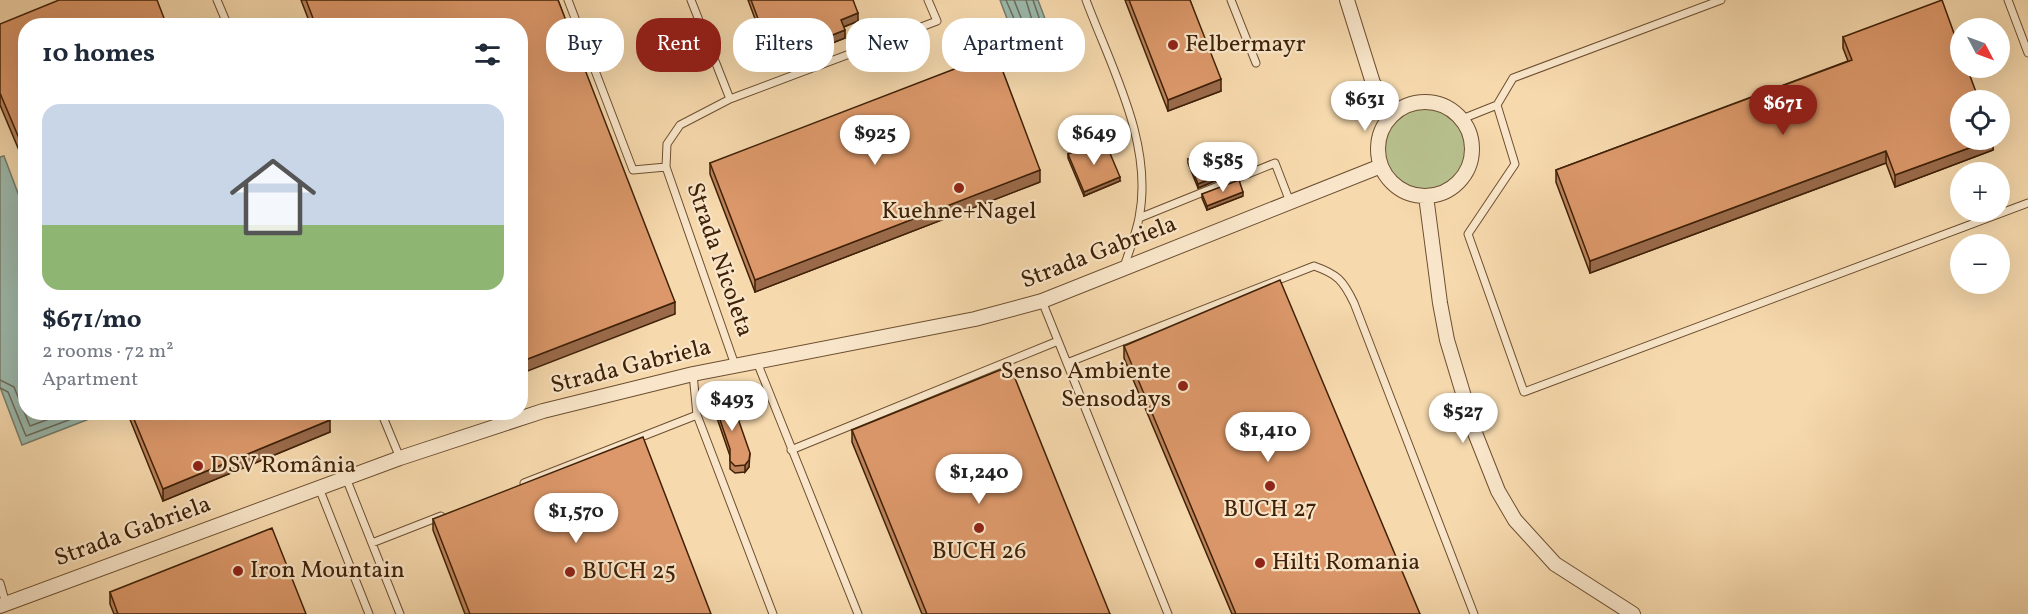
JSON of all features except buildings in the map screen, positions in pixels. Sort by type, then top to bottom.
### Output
[{"type":"street","points":[[1347,0],[1373,83],[1394,114]]},
{"type":"street","points":[[1429,102],[1452,110],[1462,119],[1469,132],[1472,147],[1471,161],[1464,175],[1454,186],[1441,194],[1426,196],[1399,188],[1388,178],[1381,166],[1378,144],[1386,122],[1394,114],[1410,105],[1429,102]]},
{"type":"street","name":"Strada Gabriela","points":[[528,416],[693,374],[975,319],[1042,301],[1381,166]]},
{"type":"street","points":[[1426,196],[1447,340],[1479,443],[1498,491],[1515,520],[1555,564],[1633,614]]},
{"type":"street","name":"Strada Gabriela","points":[[5,608],[399,458],[515,420]]},
{"type":"lane","points":[[217,0],[225,18]]},
{"type":"lane","points":[[568,0],[633,170],[666,167],[667,144],[680,125],[730,99],[937,21],[928,0]]},
{"type":"lane","points":[[691,0],[730,99]]},
{"type":"lane","points":[[1086,0],[1132,120],[1141,178],[1139,218],[1124,269]]},
{"type":"lane","points":[[1231,0],[1256,63]]},
{"type":"lane","points":[[1462,119],[1497,105],[1513,78],[1721,0]]},
{"type":"lane","points":[[2008,0],[2028,53]]},
{"type":"lane","points":[[1497,105],[1515,164],[1467,234],[1524,392],[2028,203]]},
{"type":"lane","points":[[1139,218],[1275,163],[1290,202]]},
{"type":"lane","name":"Strada Nicoleta","points":[[666,167],[735,365]]},
{"type":"lane","points":[[1067,363],[1314,266],[1333,273],[1346,286],[1354,303],[1474,614]]},
{"type":"lane","points":[[1042,301],[1168,614]]},
{"type":"lane","points":[[791,450],[1058,341]]},
{"type":"lane","points":[[757,362],[858,614]]},
{"type":"lane","points":[[693,374],[697,415],[773,614]]},
{"type":"lane","points":[[513,488],[697,415]]},
{"type":"lane","points":[[384,420],[399,458]]},
{"type":"lane","points":[[346,478],[400,614]]},
{"type":"lane","points":[[319,488],[369,614]]},
{"type":"lane","points":[[372,543],[448,513]]},
{"type":"lane","points":[[0,583],[5,608]]},
{"type":"green space","points":[[1425,102],[1443,106],[1458,116],[1468,131],[1472,149],[1468,167],[1458,182],[1443,192],[1425,196],[1407,192],[1392,182],[1382,167],[1378,149],[1382,131],[1392,116],[1407,106]]},
{"type":"water","points":[[1000,0],[1038,0],[1045,18],[1007,18]]},
{"type":"water","points":[[4,156],[18,193],[18,420],[87,420],[22,445],[0,387],[0,157]]},
{"type":"place","name":"Felbermayr","points":[[1173,45]]},
{"type":"place","name":"Kuehne+Nagel","points":[[959,188]]},
{"type":"place","name":"Senso Ambiente Sensodays","points":[[1183,386]]},
{"type":"place","name":"DSV România","points":[[198,466]]},
{"type":"place","name":"BUCH 27","points":[[1270,486]]},
{"type":"place","name":"BUCH 26","points":[[979,528]]},
{"type":"place","name":"Hilti Romania","points":[[1260,563]]},
{"type":"place","name":"Iron Mountain","points":[[238,571]]},
{"type":"place","name":"BUCH 25","points":[[570,572]]}]
